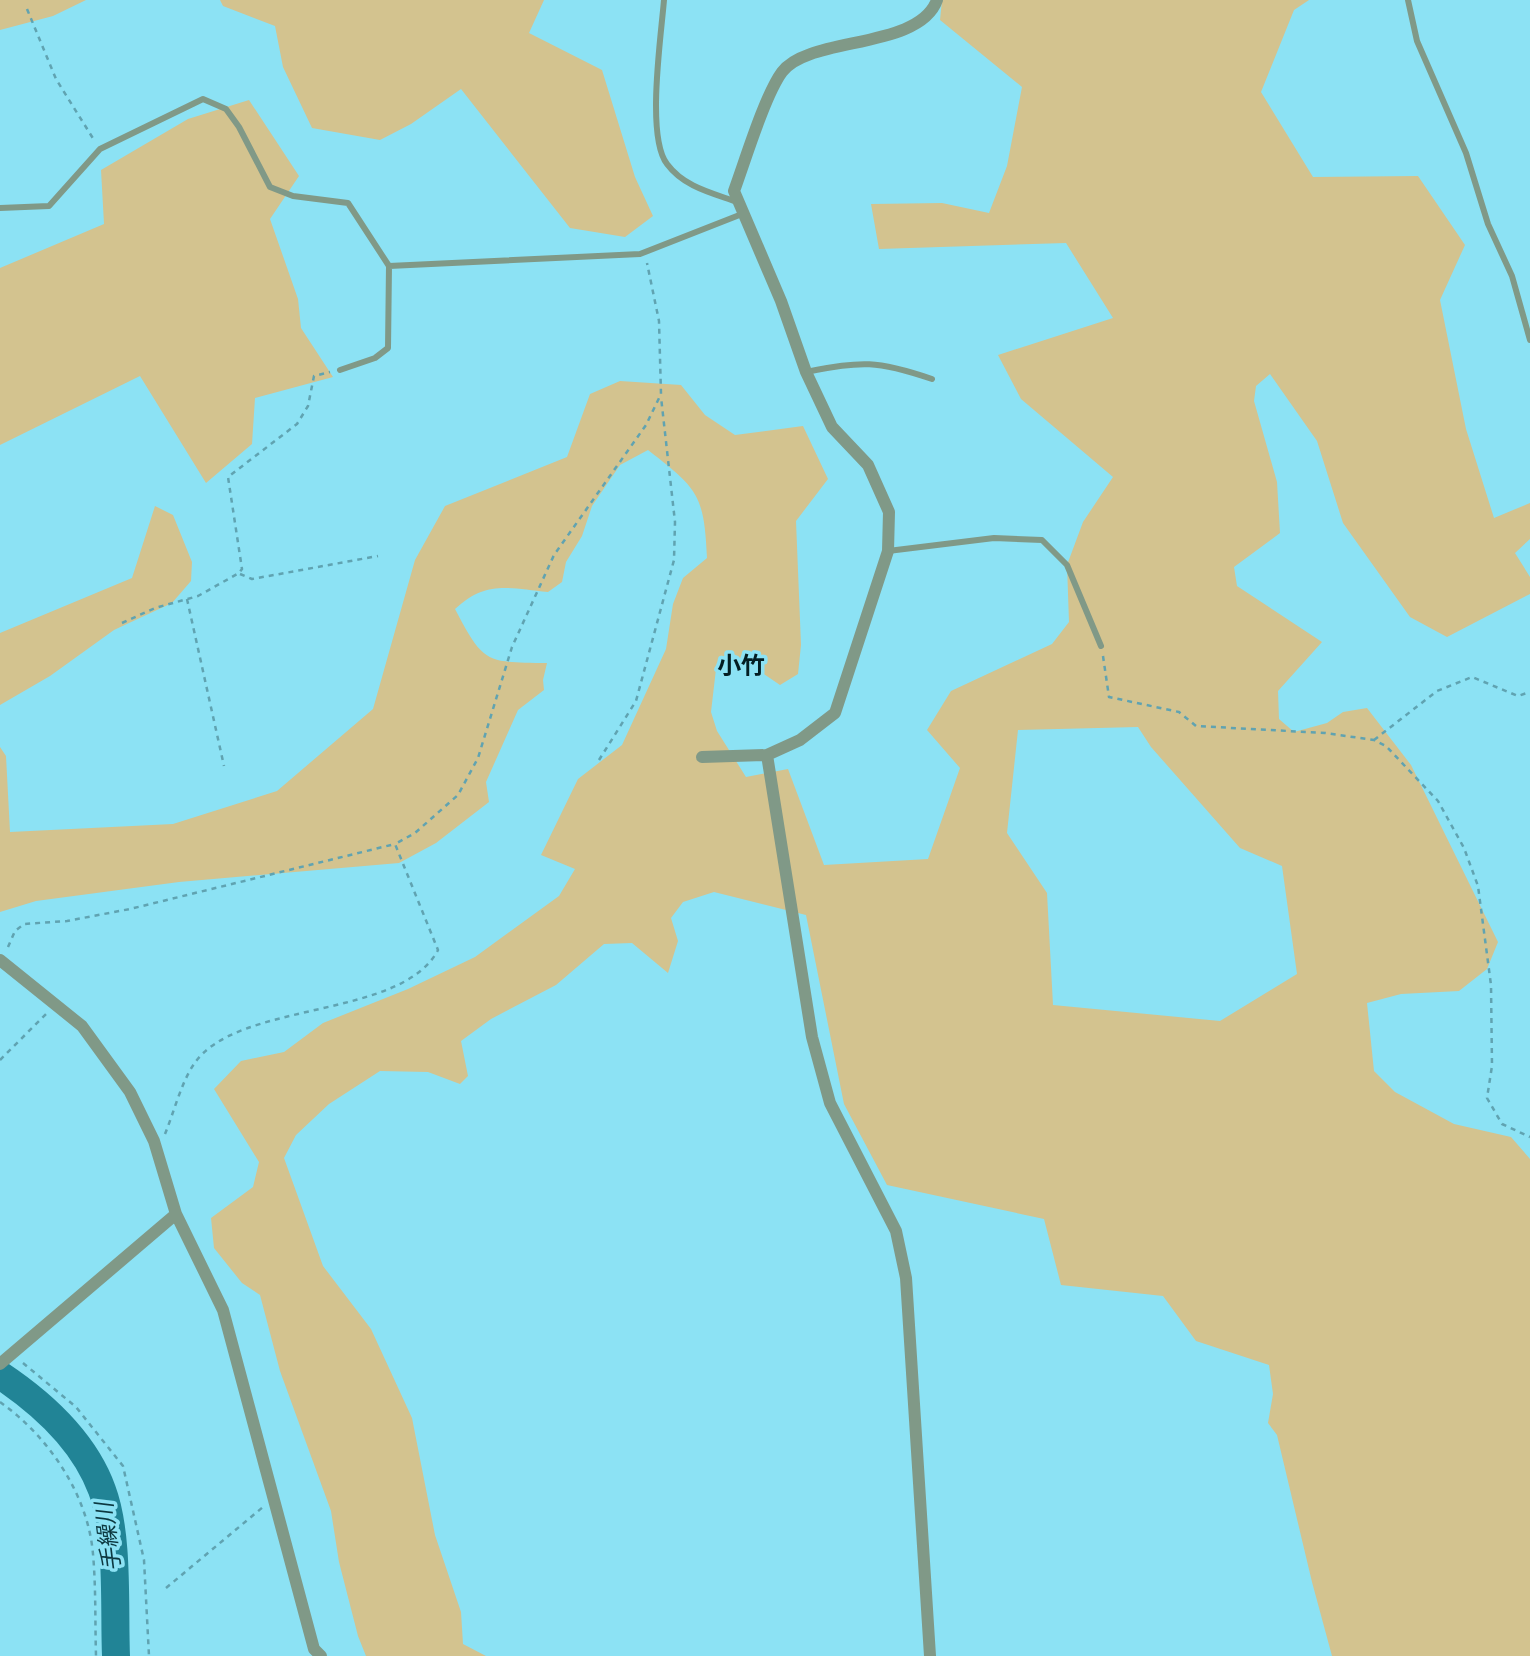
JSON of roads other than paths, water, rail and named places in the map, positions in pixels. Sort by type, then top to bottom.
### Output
[{"type":"street","points":[[702,757],[766,755],[800,740],[835,713],[888,551],[889,512],[868,465],[832,427],[806,372],[781,301],[734,191],[782,71],[803,56],[903,31],[937,0]]},
{"type":"street","points":[[766,755],[812,1037],[830,1103],[896,1231],[906,1278],[930,1656]]},
{"type":"street","points":[[1,960],[82,1026],[130,1093],[157,1153],[176,1214],[223,1310],[314,1648],[321,1656]]},
{"type":"street","points":[[0,1364],[176,1214]]},
{"type":"lane","points":[[664,0],[655,126],[666,163],[689,185],[741,208]]},
{"type":"lane","points":[[1408,0],[1417,41],[1466,153],[1488,224],[1512,276],[1530,340]]},
{"type":"lane","points":[[0,208],[49,206],[100,149],[203,99],[226,109],[239,127],[270,187],[293,196],[348,203],[389,266],[388,348],[375,358],[340,370]]},
{"type":"lane","points":[[389,266],[606,257],[645,252],[741,208]]},
{"type":"lane","points":[[806,372],[857,362],[889,365],[932,379]]},
{"type":"lane","points":[[888,551],[994,538],[1042,540],[1067,565],[1101,646]]},
{"type":"waterway","name":"手繰川","points":[[0,1375],[46,1411],[73,1439],[102,1490],[111,1528],[115,1572],[116,1656]]},
{"type":"district","name":"小竹","points":[[741,666]]}]
